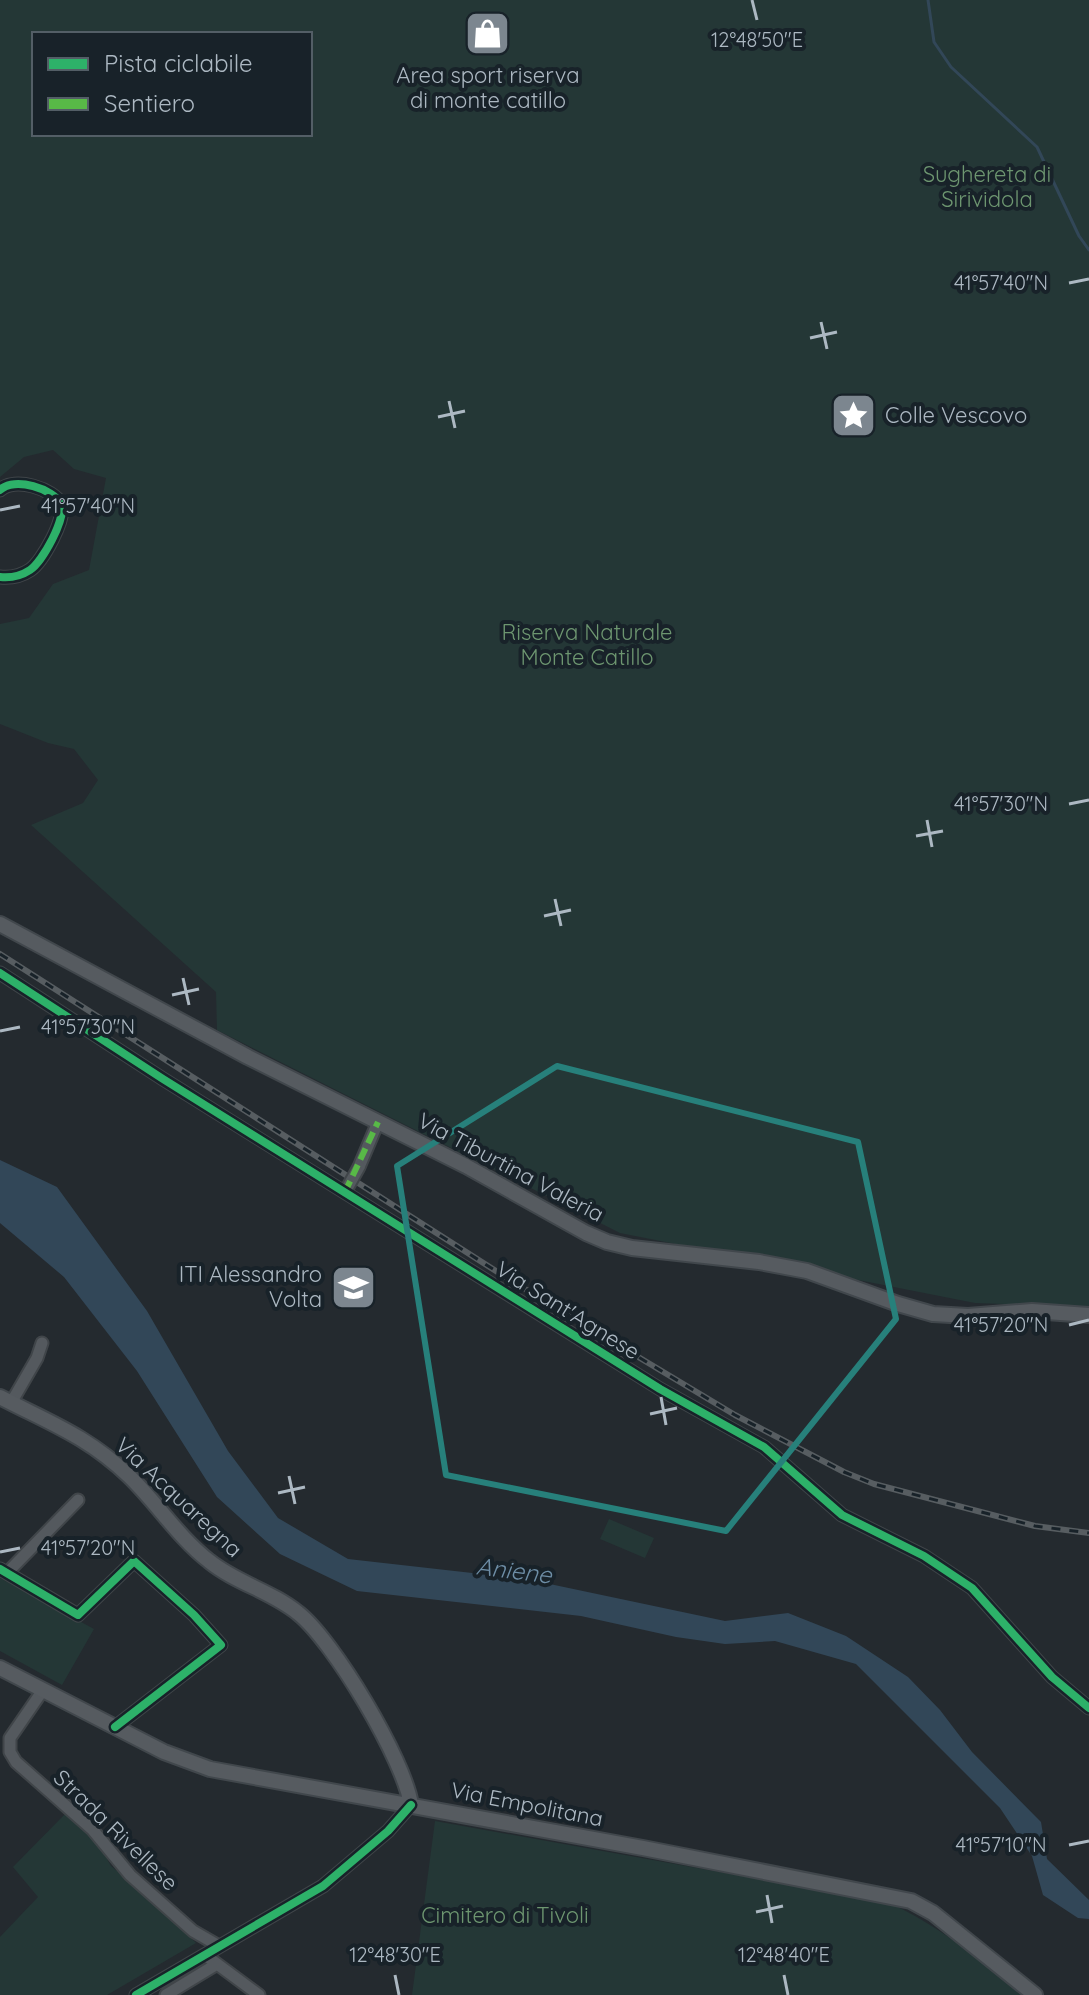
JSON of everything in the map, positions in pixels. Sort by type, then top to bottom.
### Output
[{"type":"main road","name":"Via Tiburtina Valeria","points":[[0,924],[248,1057],[501,1184],[586,1233],[614,1244],[795,1268],[898,1304],[943,1315],[976,1316],[1022,1311],[1089,1315]]},
{"type":"main road","name":"Via Acquaregna","points":[[5,1400],[85,1440],[128,1475],[208,1560],[241,1582],[288,1606],[317,1630],[333,1651],[387,1744],[406,1784],[411,1805]]},
{"type":"main road","name":"Via Empolitana","points":[[0,1668],[164,1752],[203,1768],[911,1901],[933,1913],[1035,1995]]},
{"type":"street","points":[[0,490],[8,484],[23,483],[57,498],[62,509],[59,523],[38,563],[22,574],[0,577]]},
{"type":"street","name":"Via Sant'Agnese","points":[[0,973],[660,1389],[764,1447],[842,1515],[924,1556],[966,1583],[1052,1677],[1089,1708]]},
{"type":"street","points":[[345,1192],[378,1122]]},
{"type":"street","points":[[5,1400],[37,1358],[42,1343]]},
{"type":"street","points":[[78,1500],[3,1571],[78,1615],[134,1561],[194,1615],[221,1645],[115,1727]]},
{"type":"street","name":"Strada Rivellese","points":[[43,1690],[10,1738],[10,1752],[16,1762],[92,1829],[130,1875],[193,1931],[219,1946]]},
{"type":"street","points":[[136,1995],[304,1898],[336,1876],[388,1831],[411,1805]]},
{"type":"street","points":[[205,1955],[259,1995]]},
{"type":"street","points":[[166,1995],[217,1964]]},
{"type":"highlighted area","points":[[557,1066],[858,1142],[896,1319],[726,1531],[446,1475],[397,1166]]},
{"type":"green space","name":"Riserva Naturale Monte Catillo","points":[[0,0],[1089,0],[1089,1307],[975,1303],[620,1233],[217,1030],[216,992],[31,825],[83,803],[98,780],[74,749],[48,743],[0,724],[0,624],[29,618],[53,584],[89,570],[106,478],[74,469],[53,450],[24,457],[0,477]]},
{"type":"green space","points":[[609,1519],[654,1538],[645,1558],[600,1539]]},
{"type":"green space","points":[[0,1578],[94,1629],[62,1685],[0,1651]]},
{"type":"green space","points":[[67,1812],[93,1834],[111,1866],[155,1902],[196,1943],[107,1995],[0,1995],[0,1937],[38,1897],[13,1867]]},
{"type":"green space","name":"Cimitero di Tivoli","points":[[435,1821],[887,1902],[957,1943],[1021,1995],[412,1995]]},
{"type":"water","name":"Aniene","points":[[0,1160],[57,1187],[147,1311],[228,1451],[278,1518],[348,1559],[526,1579],[725,1621],[788,1613],[846,1636],[908,1677],[940,1710],[972,1752],[1041,1822],[1047,1859],[1089,1900],[1089,1919],[1078,1918],[1043,1895],[1032,1856],[1000,1808],[856,1664],[775,1641],[725,1644],[676,1637],[581,1616],[357,1591],[280,1554],[217,1497],[137,1371],[64,1277],[0,1223]]},
{"type":"waterway","points":[[928,0],[934,42],[951,67],[1037,147],[1079,236],[1089,250]]},
{"type":"railway","points":[[0,954],[510,1280],[735,1415],[844,1472],[874,1484],[1035,1526],[1089,1533]]},
{"type":"marked path","points":[[345,1192],[378,1122]]},
{"type":"cycle path","points":[[0,490],[14,484],[42,489],[57,499],[62,511],[52,539],[35,565],[19,575],[0,577]]},
{"type":"cycle path","points":[[0,973],[163,1079],[660,1389],[764,1447],[842,1515],[924,1556],[972,1588],[1052,1677],[1089,1708]]},
{"type":"cycle path","points":[[0,1569],[78,1615],[134,1561],[194,1615],[221,1645],[115,1727]]},
{"type":"cycle path","points":[[136,1995],[323,1886],[388,1831],[411,1805]]},
{"type":"place","name":"Area sport riserva di monte catillo","points":[[488,34]]},
{"type":"place","name":"Colle Vescovo","points":[[854,415]]},
{"type":"place","name":"ITI Alessandro Volta","points":[[353,1287]]},
{"type":"park label","name":"Sughereta di Sirividola","points":[[987,186]]}]
